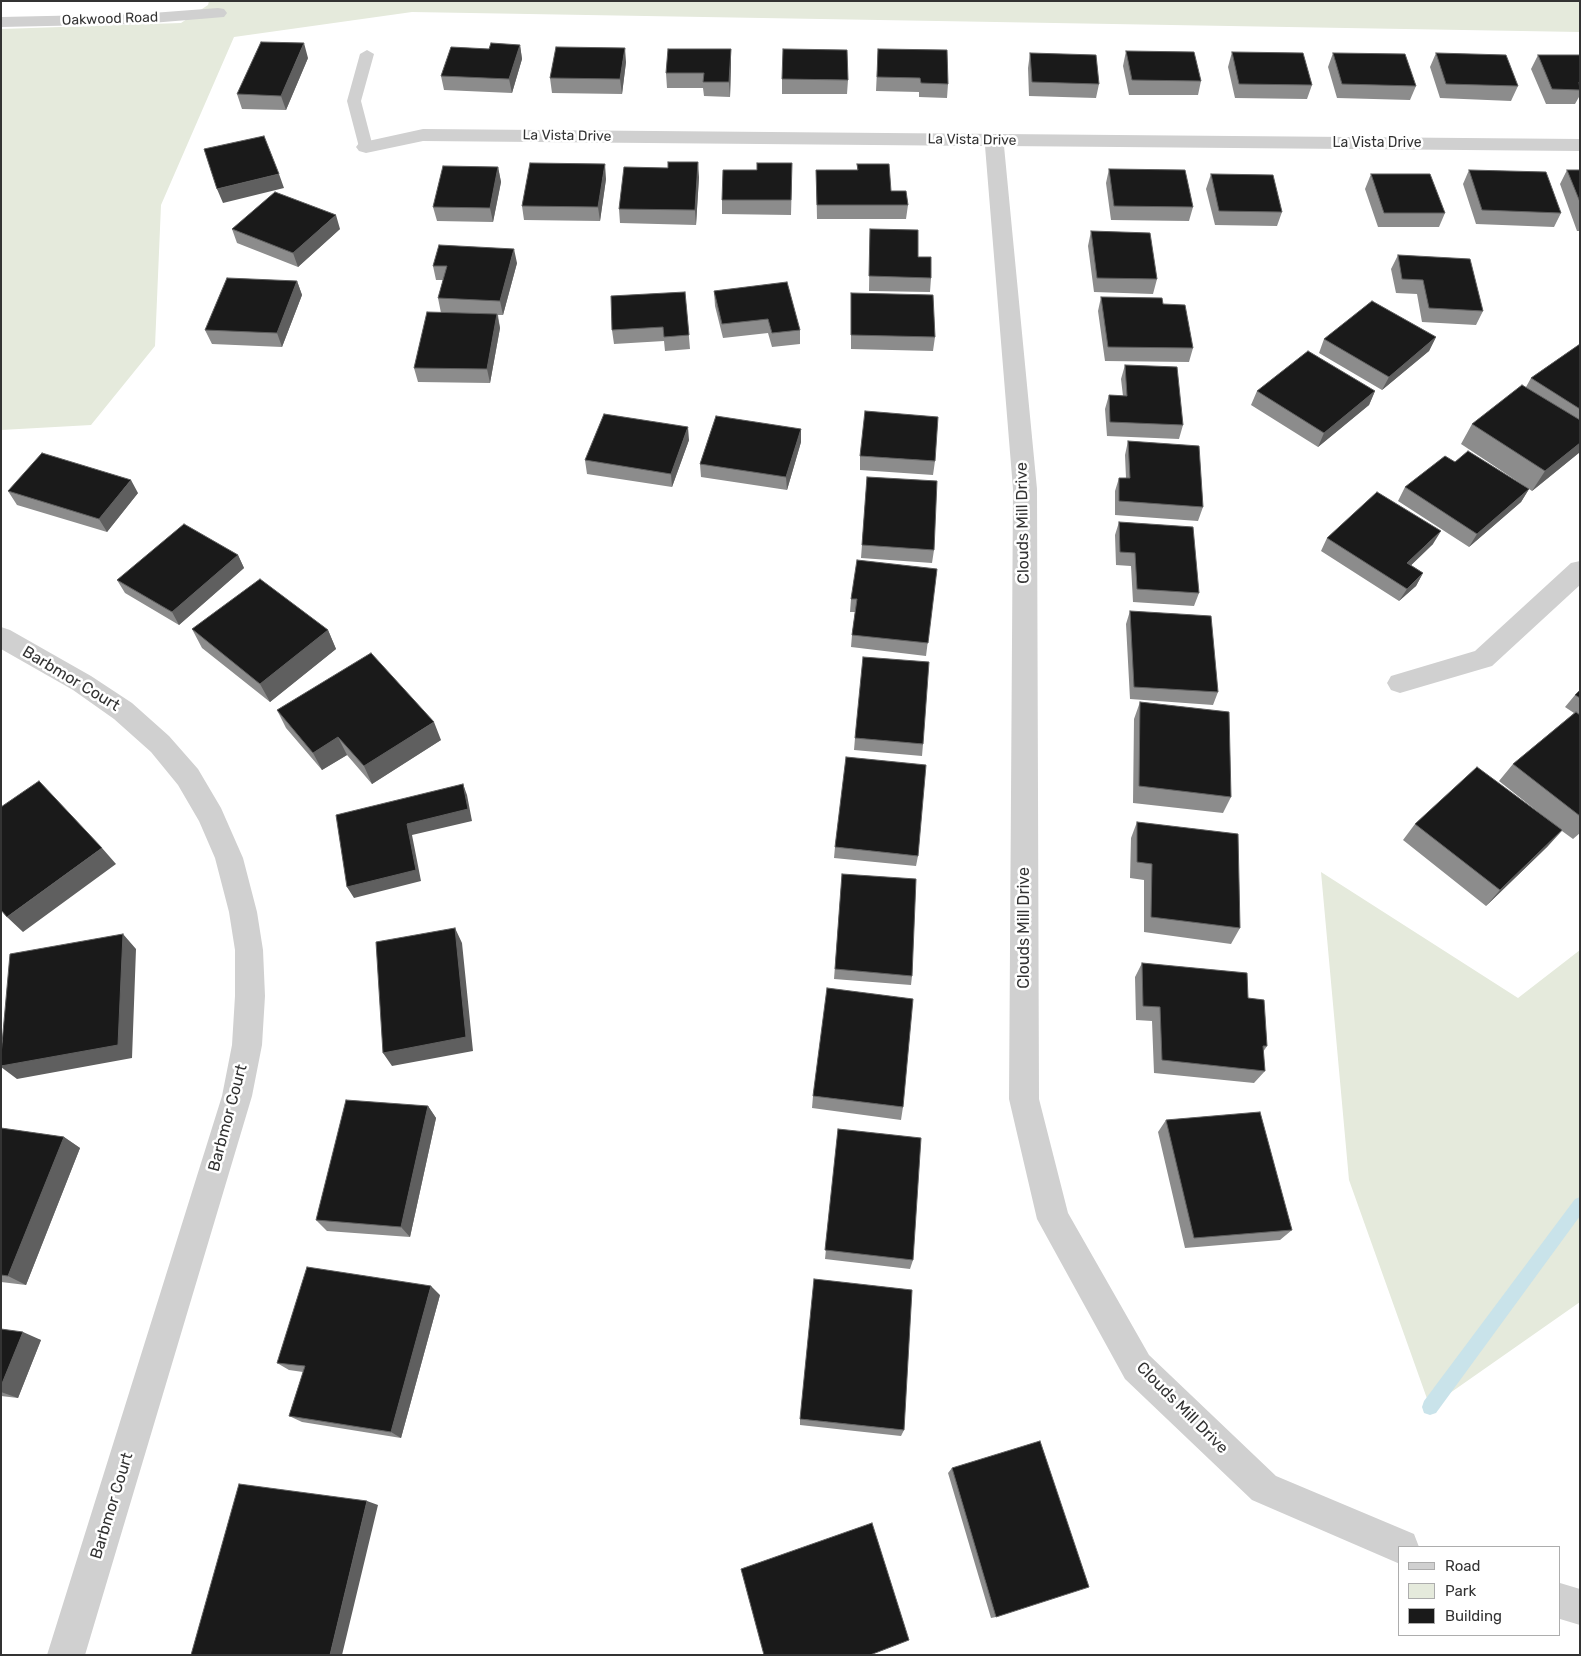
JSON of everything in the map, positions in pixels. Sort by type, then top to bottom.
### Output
[{"type":"street","name":"Oakwood Road","points":[[1,22],[139,19],[218,13]]},
{"type":"street","name":"La Vista Drive","points":[[366,147],[423,135],[1580,145]]},
{"type":"street","name":"Clouds Mill Drive","points":[[994,140],[1025,489],[1024,1099],[1053,1219],[1137,1367],[1264,1488],[1398,1546]]},
{"type":"street","points":[[1400,683],[1483,659],[1580,570]]},
{"type":"street","name":"Barbmor Court","points":[[1,637],[82,683],[123,711],[160,744],[188,777],[211,816],[229,858],[243,912],[249,950],[250,996],[247,1045],[237,1096],[66,1655]]},
{"type":"street","points":[[1561,1601],[1580,1607]]},
{"type":"lane","points":[[366,147],[354,101],[367,54]]},
{"type":"green space","points":[[209,1],[1580,1],[1580,32],[412,12],[234,37],[161,205],[155,346],[91,425],[1,430],[1,29],[181,23],[208,5]]},
{"type":"green space","points":[[1321,872],[1518,998],[1580,950],[1580,1302],[1430,1407],[1349,1180]]},
{"type":"building","points":[[261,42],[304,43],[281,96],[237,94]]},
{"type":"building","points":[[491,43],[520,45],[509,79],[441,76],[451,47],[489,49]]},
{"type":"building","points":[[556,47],[625,48],[620,79],[550,78]]},
{"type":"building","points":[[668,49],[731,49],[729,82],[703,82],[704,73],[666,73]]},
{"type":"building","points":[[783,49],[847,50],[848,80],[782,79]]},
{"type":"building","points":[[878,49],[947,50],[948,84],[921,83],[920,78],[877,77]]},
{"type":"building","points":[[1126,51],[1194,52],[1201,81],[1132,80]]},
{"type":"building","points":[[1232,52],[1303,53],[1312,85],[1239,84]]},
{"type":"building","points":[[1030,53],[1096,55],[1099,84],[1032,82]]},
{"type":"building","points":[[1333,53],[1405,54],[1416,86],[1342,84]]},
{"type":"building","points":[[1436,53],[1506,55],[1518,86],[1446,84]]},
{"type":"building","points":[[1538,55],[1580,55],[1580,90],[1552,89]]},
{"type":"building","points":[[264,136],[279,174],[217,189],[204,149]]},
{"type":"building","points":[[668,162],[698,162],[695,210],[619,209],[624,167],[668,168]]},
{"type":"building","points":[[530,163],[605,164],[598,207],[522,206]]},
{"type":"building","points":[[757,163],[792,163],[791,200],[722,200],[723,170],[757,170]]},
{"type":"building","points":[[857,164],[889,164],[891,191],[906,191],[908,205],[817,205],[816,170],[858,170]]},
{"type":"building","points":[[443,166],[498,167],[490,208],[433,207]]},
{"type":"building","points":[[1109,169],[1185,170],[1193,207],[1114,206]]},
{"type":"building","points":[[1469,170],[1546,172],[1561,213],[1482,210]]},
{"type":"building","points":[[1567,170],[1580,170],[1580,202]]},
{"type":"building","points":[[1211,174],[1273,175],[1282,212],[1219,211]]},
{"type":"building","points":[[1371,174],[1430,174],[1445,213],[1384,213]]},
{"type":"building","points":[[275,192],[336,215],[293,253],[232,229]]},
{"type":"building","points":[[870,229],[918,230],[918,257],[931,257],[931,278],[869,276]]},
{"type":"building","points":[[1091,231],[1150,233],[1157,279],[1097,278]]},
{"type":"building","points":[[439,245],[514,249],[500,301],[438,298],[447,266],[433,266]]},
{"type":"building","points":[[1398,255],[1470,259],[1483,311],[1429,308],[1423,280],[1402,279]]},
{"type":"building","points":[[227,278],[297,281],[277,333],[205,330]]},
{"type":"building","points":[[787,282],[800,330],[772,333],[768,319],[722,324],[714,291]]},
{"type":"building","points":[[685,292],[689,335],[664,337],[663,327],[612,330],[611,296]]},
{"type":"building","points":[[851,293],[933,295],[935,337],[851,335]]},
{"type":"building","points":[[1101,297],[1162,298],[1163,304],[1185,305],[1193,348],[1108,347]]},
{"type":"building","points":[[1372,301],[1436,337],[1389,377],[1324,339]]},
{"type":"building","points":[[427,312],[497,314],[487,369],[414,368]]},
{"type":"building","points":[[1580,344],[1580,409],[1531,378]]},
{"type":"building","points":[[1308,351],[1375,391],[1324,433],[1257,391]]},
{"type":"building","points":[[1125,365],[1177,367],[1183,425],[1110,422],[1109,395],[1127,396]]},
{"type":"building","points":[[1522,385],[1580,420],[1580,443],[1545,471],[1472,424]]},
{"type":"building","points":[[865,411],[938,417],[935,461],[860,456]]},
{"type":"building","points":[[604,414],[688,427],[671,474],[585,460]]},
{"type":"building","points":[[716,416],[801,429],[786,477],[700,464]]},
{"type":"building","points":[[1128,441],[1199,446],[1203,507],[1119,501],[1119,478],[1130,478]]},
{"type":"building","points":[[1468,451],[1529,489],[1477,534],[1405,487],[1445,456],[1455,462]]},
{"type":"building","points":[[42,453],[131,480],[99,519],[8,491]]},
{"type":"building","points":[[867,477],[937,481],[934,550],[862,545]]},
{"type":"building","points":[[1377,492],[1441,531],[1407,563],[1423,573],[1407,589],[1327,538]]},
{"type":"building","points":[[1119,522],[1193,527],[1199,593],[1137,589],[1135,553],[1120,552]]},
{"type":"building","points":[[184,524],[238,555],[172,612],[117,580]]},
{"type":"building","points":[[857,560],[937,569],[928,643],[852,635],[857,599],[851,599]]},
{"type":"building","points":[[260,579],[328,630],[260,684],[192,629]]},
{"type":"building","points":[[1130,611],[1211,616],[1218,692],[1134,687]]},
{"type":"building","points":[[371,653],[434,722],[364,766],[338,737],[313,753],[277,710]]},
{"type":"building","points":[[863,657],[929,662],[923,744],[855,738]]},
{"type":"building","points":[[1580,690],[1580,698],[1575,695]]},
{"type":"building","points":[[1140,702],[1229,712],[1231,797],[1139,786]]},
{"type":"building","points":[[1576,712],[1580,715],[1580,816],[1513,764]]},
{"type":"building","points":[[846,757],[926,765],[918,856],[835,847]]},
{"type":"building","points":[[1477,767],[1562,830],[1500,890],[1415,824]]},
{"type":"building","points":[[39,781],[102,848],[7,917],[1,910],[1,807]]},
{"type":"building","points":[[463,784],[468,809],[407,824],[416,870],[347,887],[336,815]]},
{"type":"building","points":[[1137,822],[1238,834],[1240,928],[1151,917],[1152,864],[1137,862]]},
{"type":"building","points":[[842,874],[916,879],[912,976],[835,969]]},
{"type":"building","points":[[455,928],[466,1037],[383,1053],[376,942]]},
{"type":"building","points":[[123,934],[118,1045],[1,1066],[10,954]]},
{"type":"building","points":[[1142,963],[1247,973],[1248,998],[1264,1000],[1267,1046],[1263,1046],[1265,1071],[1162,1060],[1160,1007],[1143,1006]]},
{"type":"building","points":[[827,988],[913,999],[903,1107],[813,1096]]},
{"type":"building","points":[[346,1100],[428,1106],[401,1227],[316,1220]]},
{"type":"building","points":[[1260,1112],[1292,1230],[1194,1238],[1166,1120]]},
{"type":"building","points":[[1,1128],[64,1137],[8,1276],[1,1275]]},
{"type":"building","points":[[838,1129],[921,1138],[913,1260],[825,1250]]},
{"type":"building","points":[[307,1267],[431,1286],[391,1432],[289,1416],[305,1366],[277,1363]]},
{"type":"building","points":[[814,1279],[912,1290],[904,1430],[800,1419]]},
{"type":"building","points":[[1,1329],[23,1332],[1,1386]]},
{"type":"building","points":[[1040,1441],[1089,1587],[996,1617],[952,1468]]},
{"type":"building","points":[[239,1484],[367,1501],[330,1655],[191,1655]]},
{"type":"building","points":[[872,1523],[909,1640],[870,1655],[764,1655],[741,1569]]},
{"type":"waterway","points":[[1430,1407],[1580,1204]]}]
